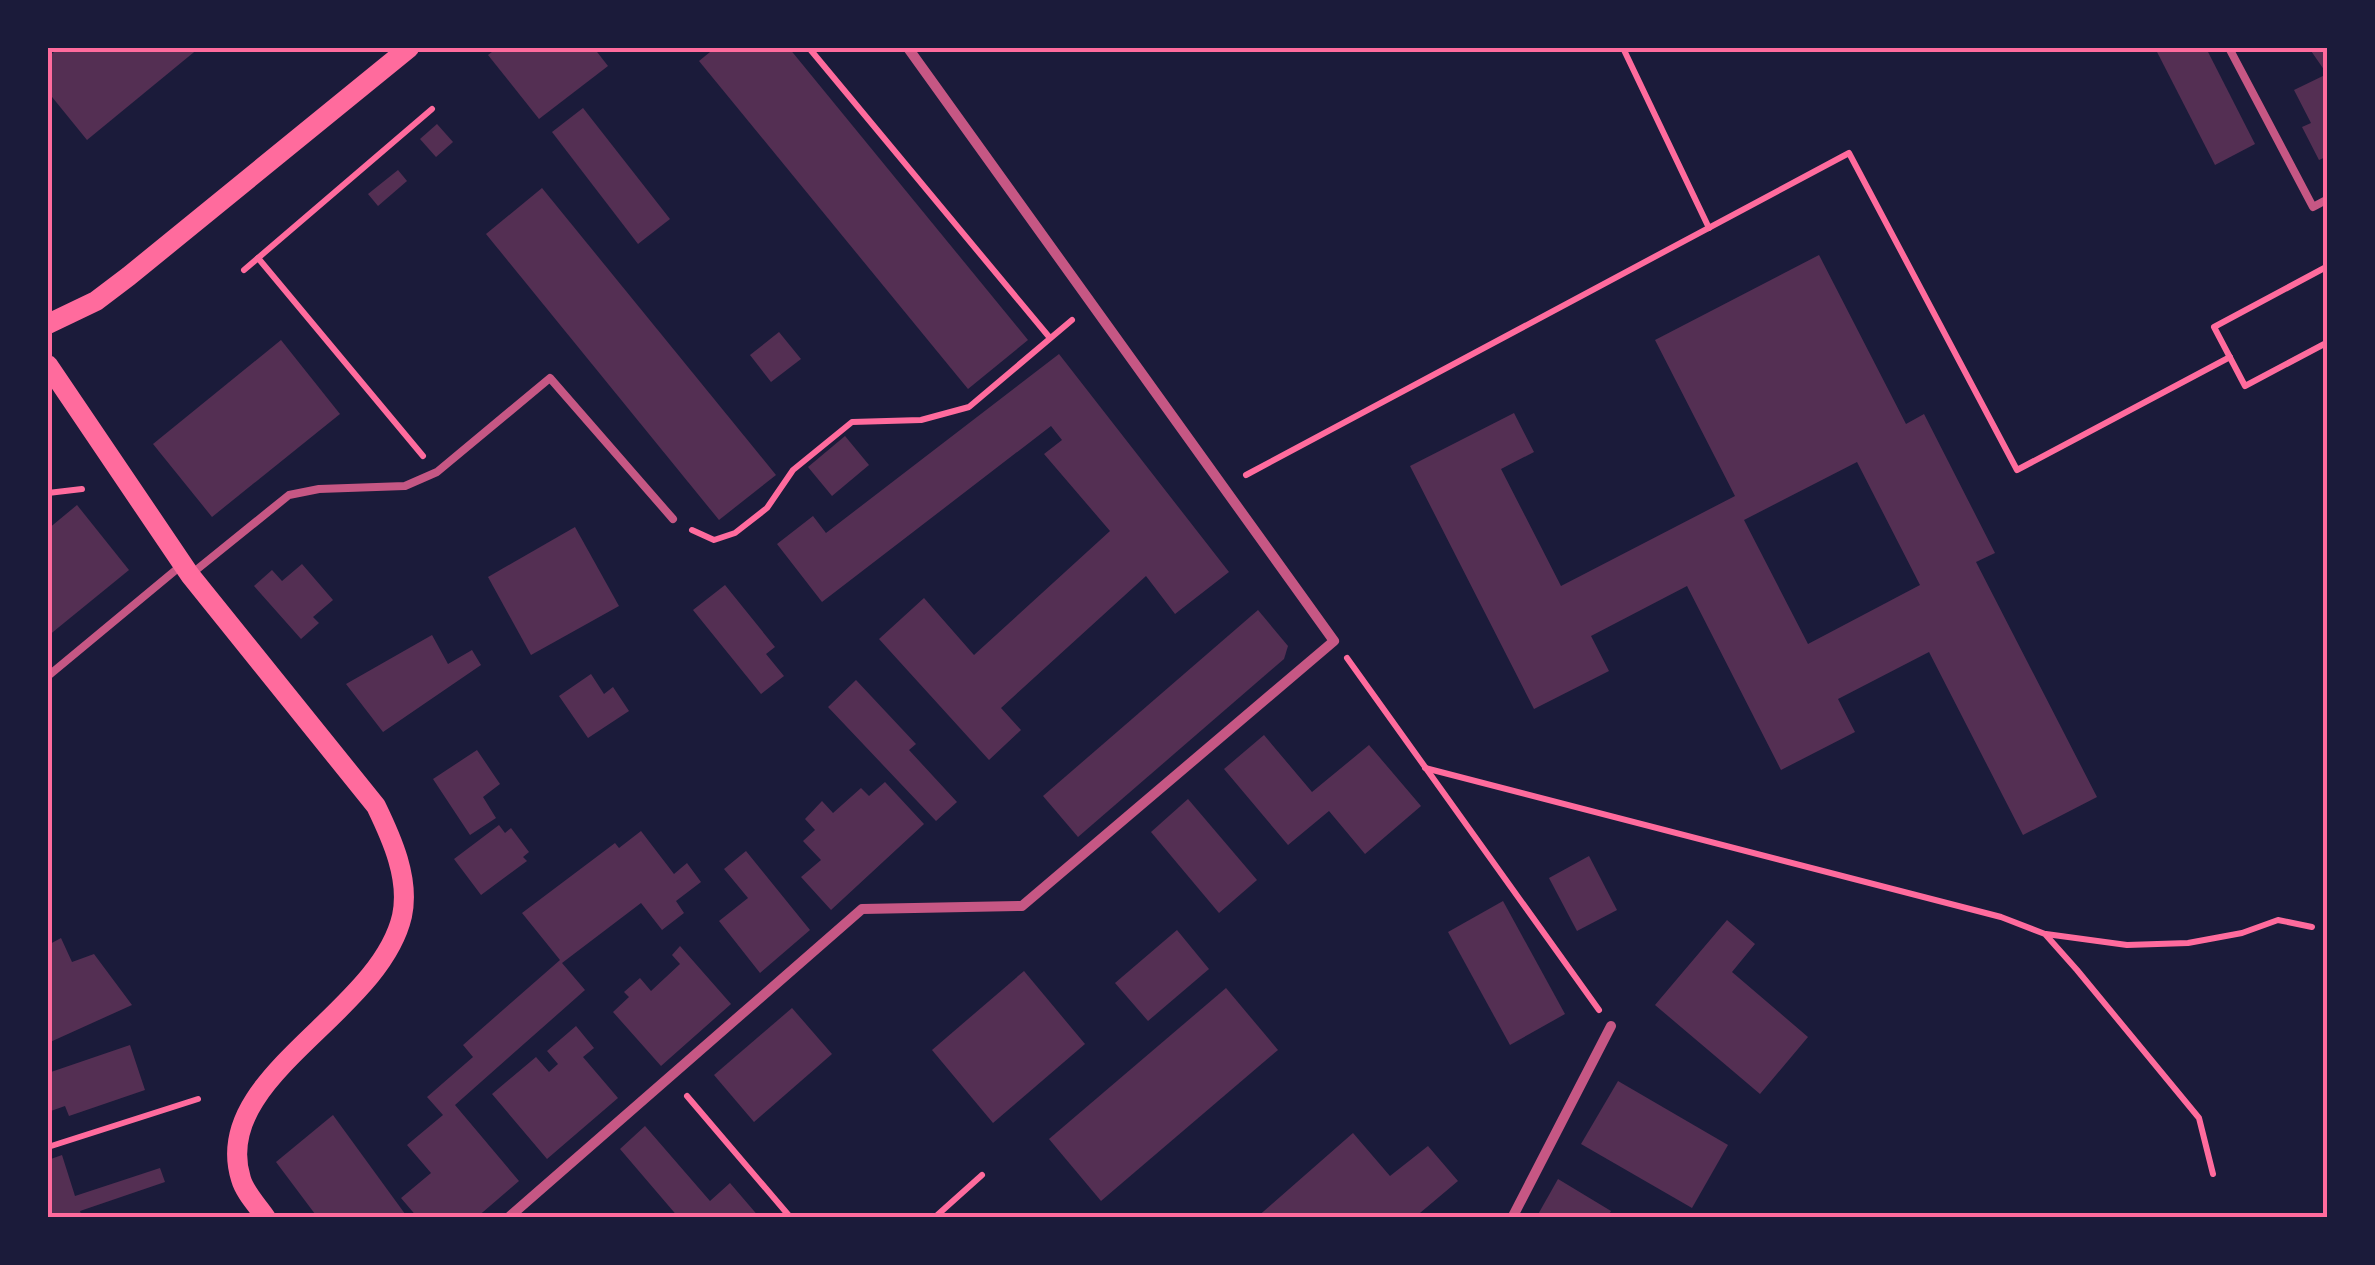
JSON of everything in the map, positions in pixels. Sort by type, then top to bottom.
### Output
[{"type":"main road","points":[[48,324],[96,302],[409,48]]},
{"type":"main road","points":[[48,364],[187,569],[376,806],[393,842],[404,887],[402,914],[390,950],[368,982],[256,1095],[240,1122],[235,1150],[242,1183],[266,1218]]},
{"type":"street","points":[[508,1218],[862,909],[1022,906],[1334,641],[908,48]]},
{"type":"street","points":[[1512,1218],[1611,1026]]},
{"type":"lane","points":[[2229,48],[2312,207],[2328,200]]},
{"type":"lane","points":[[48,676],[289,496],[319,488],[405,486],[437,472],[550,378],[673,520]]},
{"type":"path","points":[[810,48],[1050,338]]},
{"type":"path","points":[[1623,48],[1709,228]]},
{"type":"path","points":[[244,270],[432,109]]},
{"type":"path","points":[[1222,486],[1850,153],[2018,470],[2230,358]]},
{"type":"path","points":[[258,258],[437,472]]},
{"type":"path","points":[[2328,266],[2214,327],[2245,386],[2328,342]]},
{"type":"path","points":[[673,520],[714,540],[735,533],[767,508],[793,470],[852,422],[920,420],[969,407],[1091,303]]},
{"type":"path","points":[[48,493],[82,489]]},
{"type":"path","points":[[1334,641],[1611,1026]]},
{"type":"path","points":[[1425,768],[2001,918],[2045,934],[2128,945],[2188,943],[2242,933],[2278,920],[2312,927]]},
{"type":"path","points":[[2045,934],[2199,1118],[2212,1174]]},
{"type":"path","points":[[669,1076],[792,1218]]},
{"type":"path","points":[[48,1147],[198,1099]]},
{"type":"path","points":[[934,1218],[982,1176]]},
{"type":"building","points":[[59,48],[199,48],[87,140],[48,92],[48,57]]},
{"type":"building","points":[[497,48],[594,48],[608,66],[539,119],[488,55]]},
{"type":"building","points":[[715,48],[789,48],[1028,340],[968,389],[699,61]]},
{"type":"building","points":[[2155,48],[2206,48],[2255,144],[2215,165]]},
{"type":"building","points":[[2309,48],[2328,48],[2328,156],[2319,160],[2302,127],[2311,123],[2294,90],[2327,74]]},
{"type":"building","points":[[583,108],[670,219],[638,244],[552,132]]},
{"type":"building","points":[[437,124],[453,142],[436,157],[420,139]]},
{"type":"building","points":[[398,170],[407,181],[378,206],[368,194]]},
{"type":"building","points":[[542,188],[776,475],[719,520],[486,234]]},
{"type":"building","points":[[1819,255],[1906,424],[1924,414],[1995,553],[1976,562],[2097,797],[2023,835],[1929,652],[1838,699],[1855,732],[1781,770],[1687,586],[1591,636],[1609,671],[1534,709],[1410,466],[1514,413],[1534,452],[1501,469],[1561,586],[1735,496],[1655,340]],"holes":[[[1857,462],[1920,585],[1808,644],[1744,520]]]},
{"type":"building","points":[[779,332],[801,359],[771,382],[750,355]]},
{"type":"building","points":[[281,340],[340,414],[212,517],[153,444]]},
{"type":"building","points":[[1059,354],[1229,572],[1175,614],[1146,576],[1001,708],[1021,730],[989,760],[879,639],[924,598],[974,655],[1110,531],[1044,454],[1062,440],[1051,426],[822,602],[777,544],[813,516],[826,533]]},
{"type":"building","points":[[845,436],[869,465],[832,496],[808,467]]},
{"type":"building","points":[[77,505],[129,570],[48,636],[48,529]]},
{"type":"building","points":[[575,527],[619,606],[531,655],[488,577]]},
{"type":"building","points":[[302,564],[333,600],[313,617],[319,623],[301,639],[254,586],[272,570],[282,581]]},
{"type":"building","points":[[725,585],[775,647],[766,654],[784,676],[761,694],[693,610]]},
{"type":"building","points":[[1258,610],[1288,646],[1284,659],[1078,837],[1043,796]]},
{"type":"building","points":[[432,635],[448,664],[472,650],[481,665],[383,732],[346,684]]},
{"type":"building","points":[[591,674],[604,694],[613,687],[629,711],[588,738],[559,696]]},
{"type":"building","points":[[856,680],[916,744],[909,750],[957,802],[936,821],[828,707]]},
{"type":"building","points":[[1264,735],[1312,792],[1369,745],[1421,806],[1365,854],[1329,811],[1288,845],[1224,769]]},
{"type":"building","points":[[477,750],[500,784],[483,797],[496,818],[470,835],[433,779]]},
{"type":"building","points":[[885,782],[924,824],[831,910],[801,877],[821,860],[803,841],[815,830],[805,819],[822,801],[833,813],[861,788],[869,796]]},
{"type":"building","points":[[1188,799],[1257,880],[1219,913],[1151,832]]},
{"type":"building","points":[[499,825],[505,833],[511,828],[529,852],[523,857],[527,861],[481,895],[454,859]]},
{"type":"building","points":[[641,831],[674,874],[687,863],[701,882],[676,901],[684,913],[662,930],[641,903],[562,963],[585,990],[455,1105],[519,1181],[476,1218],[418,1218],[401,1198],[431,1173],[407,1145],[443,1115],[427,1097],[473,1057],[463,1045],[560,960],[522,913],[615,843],[619,848]]},
{"type":"building","points":[[746,851],[810,930],[760,973],[719,921],[748,898],[724,869]]},
{"type":"building","points":[[1589,856],[1617,910],[1577,931],[1549,878]]},
{"type":"building","points":[[1503,901],[1565,1014],[1510,1045],[1448,932]]},
{"type":"building","points":[[1727,920],[1755,944],[1732,972],[1808,1037],[1760,1094],[1655,1005]]},
{"type":"building","points":[[1177,930],[1209,969],[1148,1021],[1115,983]]},
{"type":"building","points":[[61,938],[72,962],[94,954],[132,1005],[48,1043],[48,945]]},
{"type":"building","points":[[680,946],[731,1004],[661,1066],[613,1012],[629,997],[624,992],[640,978],[651,991],[680,964],[672,955]]},
{"type":"building","points":[[1024,971],[1085,1044],[993,1123],[932,1050]]},
{"type":"building","points":[[1226,988],[1278,1050],[1101,1201],[1049,1139]]},
{"type":"building","points":[[792,1008],[832,1054],[754,1122],[714,1075]]},
{"type":"building","points":[[576,1026],[594,1048],[583,1057],[618,1098],[547,1159],[492,1094],[536,1057],[549,1072],[558,1064],[547,1051]]},
{"type":"building","points":[[130,1045],[145,1090],[69,1116],[65,1106],[48,1112],[48,1073]]},
{"type":"building","points":[[1618,1081],[1728,1145],[1692,1208],[1581,1144]]},
{"type":"building","points":[[333,1115],[408,1218],[318,1218],[276,1162]]},
{"type":"building","points":[[645,1126],[710,1201],[730,1183],[760,1218],[679,1218],[620,1149]]},
{"type":"building","points":[[1353,1133],[1390,1176],[1428,1146],[1458,1181],[1414,1218],[1256,1218]]},
{"type":"building","points":[[62,1155],[75,1196],[160,1168],[165,1182],[80,1211],[82,1218],[48,1218],[48,1160]]},
{"type":"building","points":[[1558,1179],[1611,1211],[1607,1218],[1536,1218]]}]
